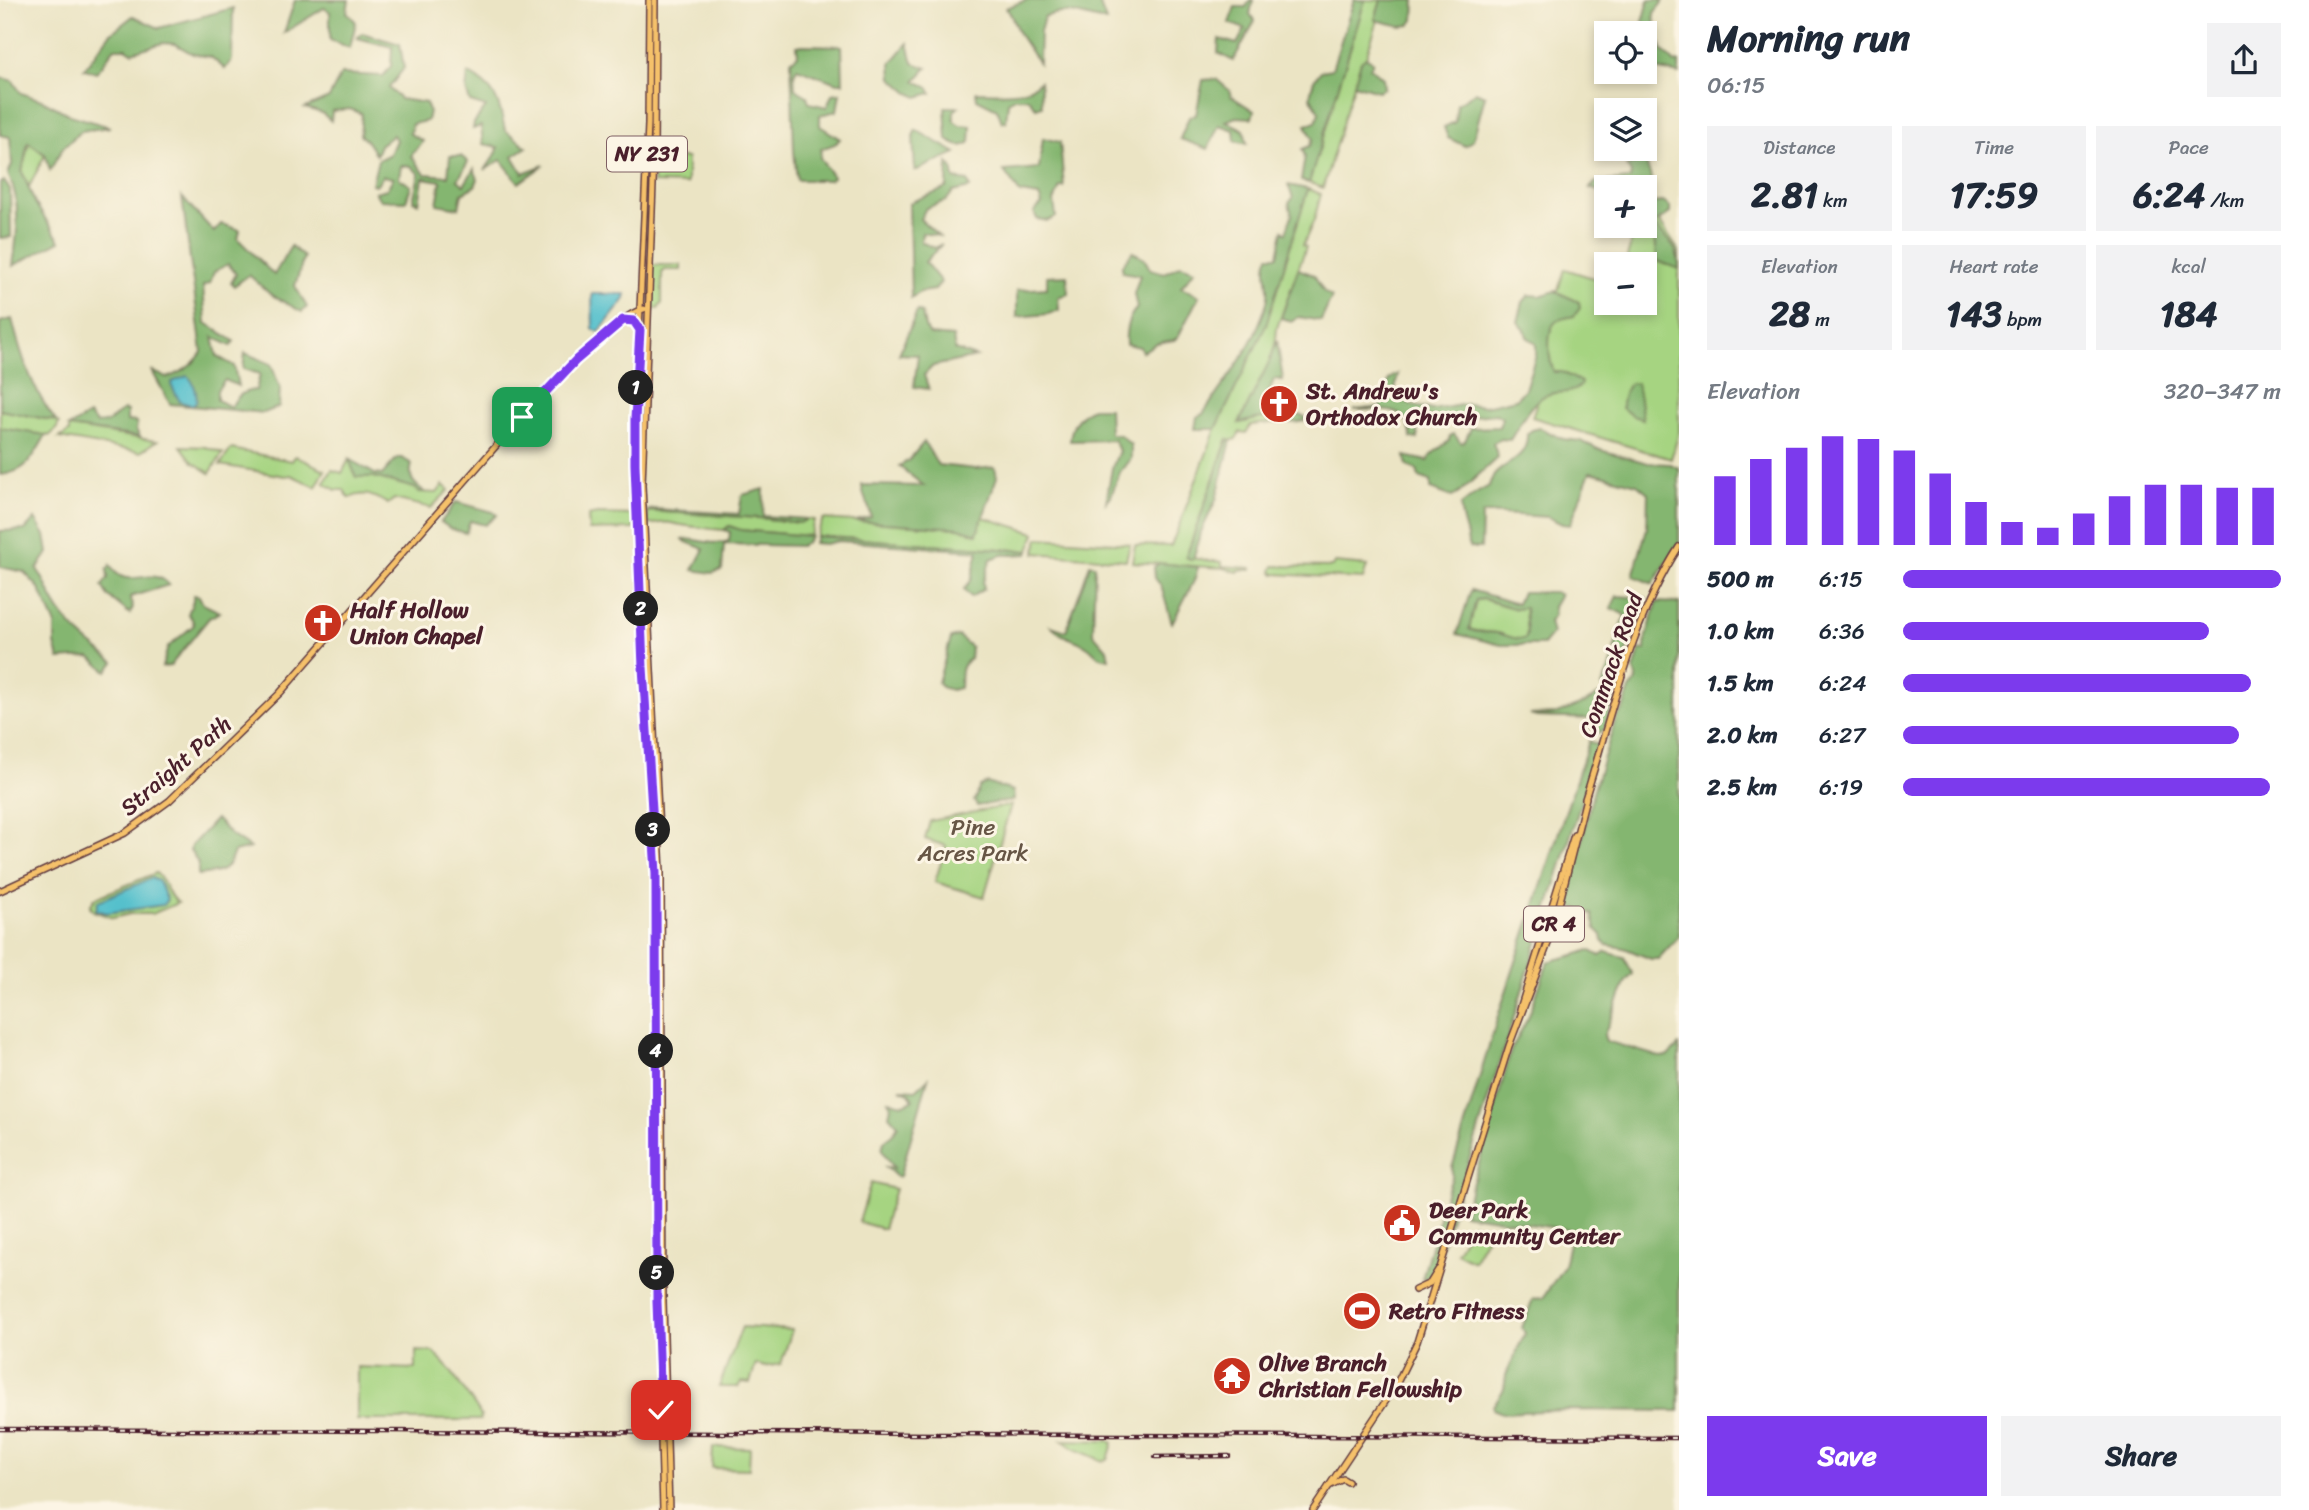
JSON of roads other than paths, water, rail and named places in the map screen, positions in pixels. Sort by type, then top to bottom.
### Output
[{"type":"main road","name":"NY 231","points":[[649,0],[648,124],[635,464],[643,667],[656,873],[658,1325],[663,1510]]},
{"type":"main road","name":"NY 231","points":[[655,0],[654,157],[642,485],[661,872],[664,1336],[669,1510]]},
{"type":"main road","points":[[641,309],[649,309]]},
{"type":"main road","name":"Straight Path","points":[[0,891],[125,834],[169,801],[257,716],[544,391],[623,320],[641,309]]},
{"type":"main road","points":[[623,320],[634,321],[640,330]]},
{"type":"main road","name":"Commack Road","points":[[1313,1510],[1364,1437],[1404,1372],[1420,1334],[1639,624],[1655,588],[1679,547]]},
{"type":"main road","points":[[1415,1290],[1430,1283],[1440,1268]]},
{"type":"main road","points":[[658,1325],[664,1336]]},
{"type":"main road","points":[[1329,1486],[1343,1479],[1349,1482]]},
{"type":"water","points":[[592,294],[626,294],[599,332],[593,329]]},
{"type":"water","points":[[187,376],[196,392],[196,402],[192,405],[180,402],[171,385],[172,382]]},
{"type":"water","points":[[152,878],[159,881],[167,900],[163,905],[107,913],[96,910],[98,901]]},
{"type":"railway","points":[[0,1429],[1679,1438]]},
{"type":"railway","points":[[1155,1457],[1229,1456]]},
{"type":"place","name":"St. Andrew's Orthodox Church","points":[[1279,404]]},
{"type":"place","name":"Half Hollow Union Chapel","points":[[323,623]]},
{"type":"place","name":"Deer Park Community Center","points":[[1402,1223]]},
{"type":"place","name":"Retro Fitness","points":[[1362,1311]]},
{"type":"place","name":"Olive Branch Christian Fellowship","points":[[1232,1376]]},
{"type":"park label","name":"Pine Acres Park","points":[[973,840]]}]
